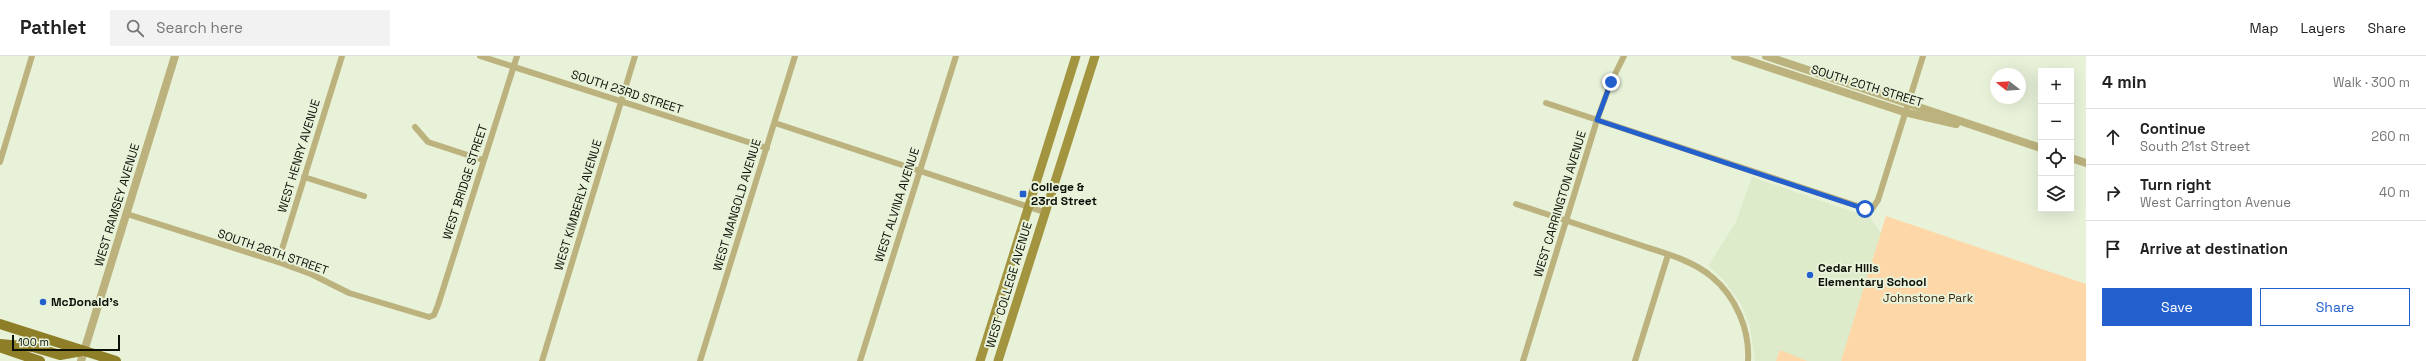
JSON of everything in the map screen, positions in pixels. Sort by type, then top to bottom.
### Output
[{"type":"main road","name":"WEST COLLEGE AVENUE","points":[[980,361],[1076,56]]},
{"type":"main road","name":"WEST COLLEGE AVENUE","points":[[998,361],[1044,212],[1095,56]]},
{"type":"main road","points":[[0,324],[116,361]]},
{"type":"main road","points":[[0,344],[33,347],[60,355],[84,351]]},
{"type":"main road","points":[[0,347],[40,361]]},
{"type":"street","points":[[0,162],[32,56]]},
{"type":"street","name":"WEST RAMSEY AVENUE","points":[[81,361],[176,56]]},
{"type":"street","name":"WEST HENRY AVENUE","points":[[278,262],[342,56]]},
{"type":"street","name":"SOUTH 23RD STREET","points":[[480,56],[767,148]]},
{"type":"street","name":"WEST BRIDGE STREET","points":[[434,315],[516,56]]},
{"type":"street","name":"WEST KIMBERLY AVENUE","points":[[542,361],[635,56]]},
{"type":"street","name":"WEST MANGOLD AVENUE","points":[[700,361],[795,56]]},
{"type":"street","name":"WEST ALVINA AVENUE","points":[[860,361],[956,56]]},
{"type":"street","name":"WEST CARRINGTON AVENUE","points":[[1523,361],[1597,120],[1611,82],[1624,56]]},
{"type":"street","name":"SOUTH 20TH STREET","points":[[1734,56],[1904,112],[1971,125]]},
{"type":"street","name":"SOUTH 20TH STREET","points":[[1766,56],[2038,147]]},
{"type":"street","points":[[1546,104],[1857,208],[1872,209],[1878,200],[1922,56]]},
{"type":"street","points":[[775,123],[1044,212]]},
{"type":"street","points":[[415,127],[428,142],[483,160]]},
{"type":"street","points":[[2074,159],[2086,163]]},
{"type":"street","points":[[304,178],[364,196]]},
{"type":"street","points":[[1516,204],[1668,255],[1707,273],[1725,290],[1744,326],[1748,342],[1748,361]]},
{"type":"street","name":"SOUTH 26TH STREET","points":[[127,214],[278,262],[311,274],[356,295],[422,317],[434,315]]},
{"type":"street","points":[[1635,361],[1668,255]]},
{"type":"shaded area","points":[[1752,177],[1859,214],[1868,214],[1881,233],[1841,361],[1755,361],[1750,326],[1741,304],[1723,279],[1708,266],[1736,222]]},
{"type":"green space","name":"Johnstone Park","points":[[1886,216],[2086,284],[2086,361],[1841,361]]},
{"type":"green space","points":[[1780,350],[1807,361],[1776,361]]},
{"type":"place","name":"College & 23rd Street","points":[[1023,194]]},
{"type":"place","name":"Cedar Hills Elementary School","points":[[1810,275]]},
{"type":"place","name":"McDonald's","points":[[43,302]]},
{"type":"route","points":[[1611,82],[1597,120],[1857,208],[1865,209]]}]
